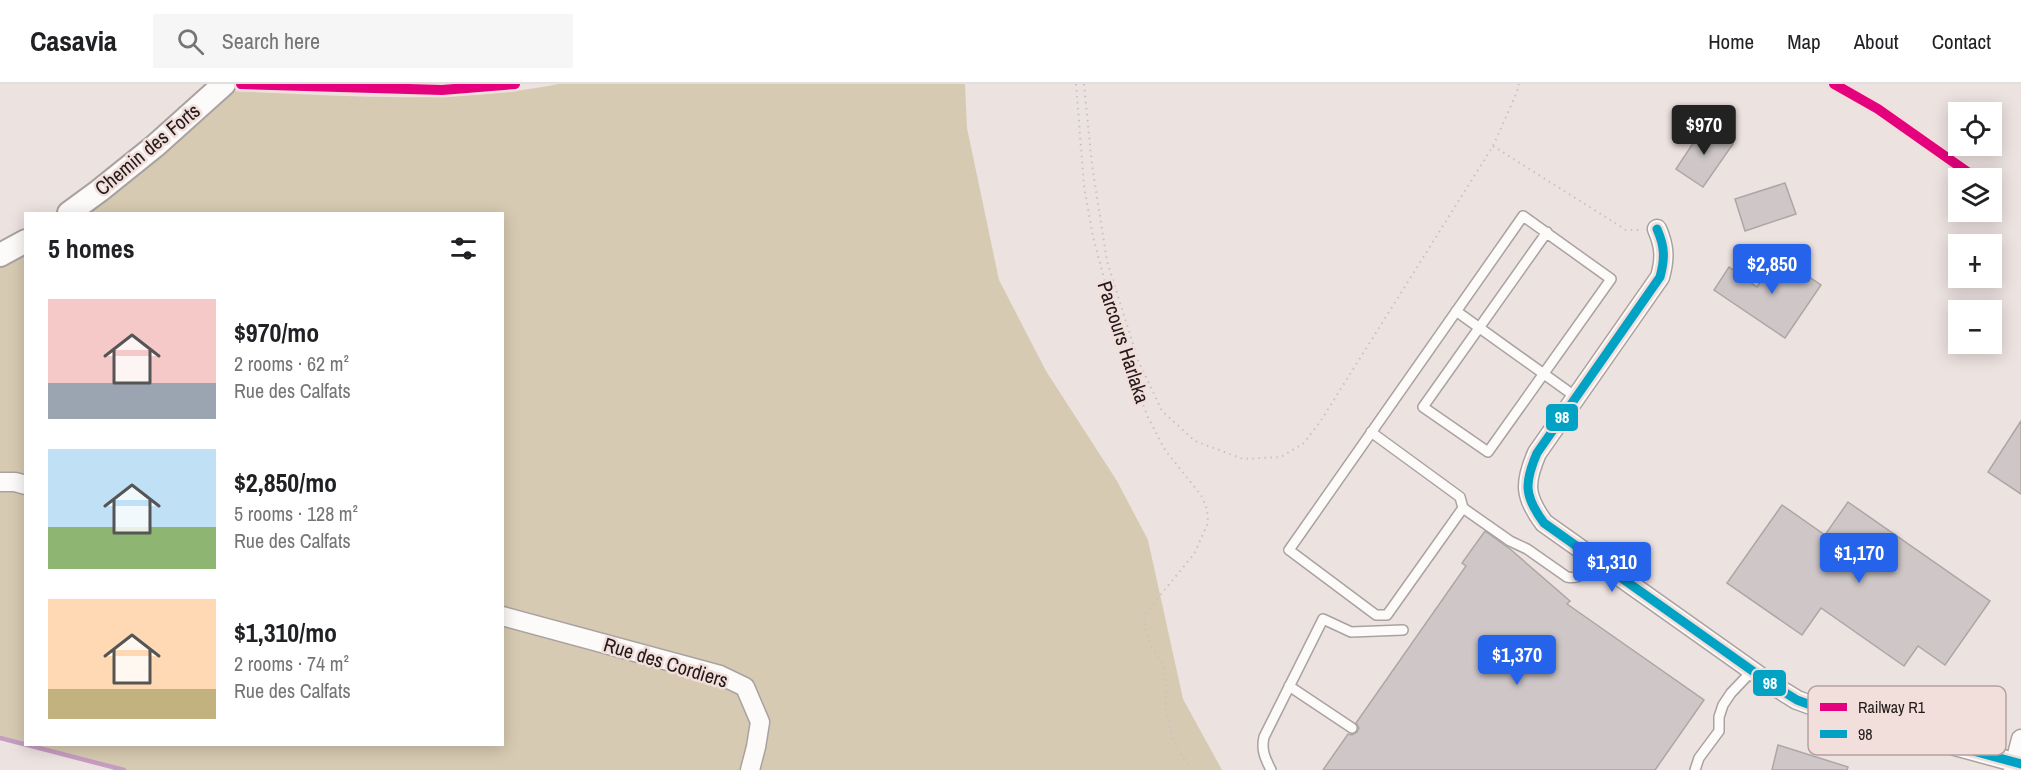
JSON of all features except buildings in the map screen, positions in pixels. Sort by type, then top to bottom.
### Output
[{"type":"street","name":"Chemin des Forts","points":[[70,212],[155,146],[224,84]]},
{"type":"street","points":[[1657,229],[1664,245],[1664,262],[1660,277],[1536,453],[1530,470],[1527,493],[1532,507],[1544,523],[1752,671],[1797,700],[1808,704]]},
{"type":"street","points":[[0,255],[24,242]]},
{"type":"street","points":[[0,482],[24,484]]},
{"type":"street","name":"Rue des Cordiers","points":[[504,617],[720,675],[745,687],[760,722],[750,770]]},
{"type":"street","points":[[1981,755],[2016,765],[2021,739]]},
{"type":"lane","points":[[1463,508],[1387,615],[1376,615],[1288,550],[1523,216],[1547,232],[1611,279],[1488,452],[1423,407],[1547,232]]},
{"type":"lane","points":[[1456,311],[1576,397]]},
{"type":"lane","points":[[1371,432],[1460,497],[1463,508],[1567,577],[1580,576],[1596,559]]},
{"type":"lane","points":[[1271,770],[1264,758],[1262,747],[1264,737],[1323,619],[1351,632],[1403,630]]},
{"type":"lane","points":[[1695,770],[1699,758],[1719,731],[1719,717],[1723,705],[1752,671]]},
{"type":"lane","points":[[1289,686],[1352,728]]},
{"type":"path","name":"Parcours Harlaka","points":[[1076,84],[1084,186],[1093,237],[1128,368],[1148,417],[1165,450],[1201,495],[1207,509],[1208,523],[1194,554],[1144,615],[1144,629],[1152,648],[1162,663],[1167,688],[1165,706],[1172,737],[1190,770]]},
{"type":"path","points":[[1084,84],[1092,165],[1107,261],[1138,360],[1162,411],[1195,441],[1243,459],[1281,457],[1304,443],[1320,422],[1493,146],[1519,84]]},
{"type":"path","points":[[1493,146],[1626,230],[1657,229]]},
{"type":"shaded area","points":[[558,84],[965,84],[967,128],[999,280],[1046,371],[1117,481],[1148,540],[1183,699],[1222,770],[119,770],[30,746],[504,746],[504,212],[82,212],[231,91],[436,97],[517,91]]},
{"type":"shaded area","points":[[24,249],[24,744],[0,738],[0,263]]},
{"type":"waterway","points":[[0,738],[24,744]]},
{"type":"waterway","points":[[31,746],[124,770]]},
{"type":"rail line","name":"R1","points":[[241,84],[442,90],[515,84]]},
{"type":"rail line","name":"R1","points":[[1834,84],[1878,109],[1962,168]]},
{"type":"transit line","name":"98","points":[[1657,229],[1663,253],[1660,277],[1537,453],[1528,481],[1530,497],[1544,523],[1771,684],[1808,704]]},
{"type":"transit line","name":"98","points":[[1988,755],[2021,764]]}]
